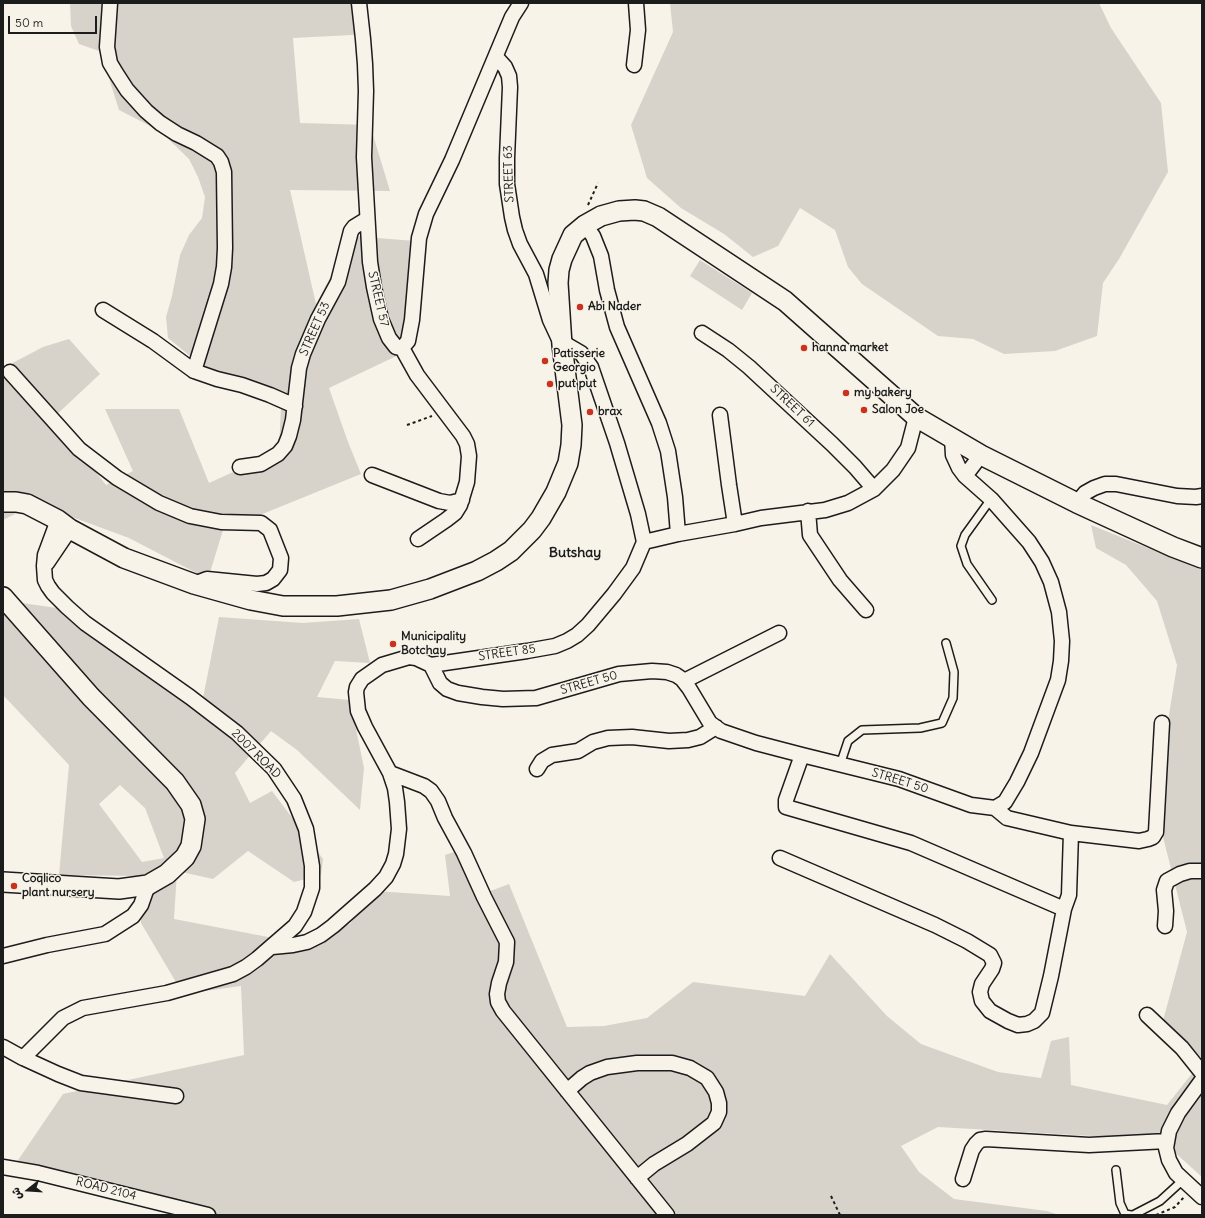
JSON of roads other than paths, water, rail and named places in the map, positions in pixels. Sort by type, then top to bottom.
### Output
[{"type":"main road","points":[[3,502],[27,504],[124,558],[194,584],[251,600],[283,606],[337,606],[379,602],[404,597],[477,571],[511,551],[532,530],[541,518],[563,479],[568,463],[572,425],[562,345],[558,283],[562,259],[573,235],[585,225],[601,216],[619,211],[635,210],[644,211],[658,217],[785,301],[916,417],[981,455],[1078,503],[1173,547],[1202,558]]},
{"type":"main road","points":[[3,597],[91,697],[175,782],[191,805],[194,819],[191,846],[185,857],[167,874],[148,885],[119,888],[3,882]]},
{"type":"street","points":[[110,3],[107,47],[110,63],[127,90],[146,111],[160,123],[217,156],[221,162],[224,172],[224,267],[221,284],[194,370]]},
{"type":"street","name":"STREET 57","points":[[359,3],[366,91],[364,157],[367,219],[371,269],[381,319],[389,338],[396,347],[402,348],[417,375],[454,423],[466,444],[469,456],[469,469],[462,500]]},
{"type":"street","points":[[402,348],[408,341],[412,320],[419,238],[422,225],[452,160],[512,18],[521,3]]},
{"type":"street","points":[[634,65],[638,30],[636,3]]},
{"type":"street","name":"STREET 63","points":[[496,57],[505,67],[509,76],[510,87],[507,184],[512,217],[520,244],[540,286],[550,320],[562,345]]},
{"type":"street","name":"STREET 53","points":[[240,468],[261,464],[271,459],[278,454],[284,446],[289,436],[293,420],[299,368],[303,354],[318,320],[338,282],[351,231],[354,227],[367,219]]},
{"type":"street","points":[[585,225],[593,236],[601,256],[607,290],[617,327],[665,440],[675,491],[678,534]]},
{"type":"street","points":[[103,310],[153,340],[194,370],[217,379],[242,385],[295,406]]},
{"type":"street","name":"STREET 61","points":[[702,333],[728,350],[755,372],[832,444],[874,489]]},
{"type":"street","points":[[562,345],[575,349],[585,358],[594,376],[638,514],[644,542],[761,518],[825,510],[860,497],[874,489],[893,470],[902,458],[909,443],[916,417]]},
{"type":"street","points":[[565,369],[585,358]]},
{"type":"street","points":[[10,372],[79,449],[117,478],[159,503],[190,516],[221,522],[261,523],[270,530],[281,558],[280,570],[273,579],[266,583],[257,584],[207,579],[194,584]]},
{"type":"street","points":[[720,415],[735,524]]},
{"type":"street","points":[[952,438],[955,461],[958,468],[991,499],[1029,542],[1042,562],[1051,582],[1059,612],[1062,641],[1058,680],[1031,753],[1008,798],[1000,806],[995,808],[1007,818],[1072,833],[1139,841],[1153,837],[1156,832],[1162,723]]},
{"type":"street","points":[[965,476],[981,455]]},
{"type":"street","points":[[372,475],[438,501],[450,503],[462,500]]},
{"type":"street","points":[[1078,503],[1085,493],[1105,484],[1116,484],[1177,496],[1202,496]]},
{"type":"street","points":[[418,539],[455,513],[462,500]]},
{"type":"street","points":[[808,512],[810,535],[840,580],[866,610]]},
{"type":"street","name":"2007 ROAD","points":[[23,1058],[63,1018],[83,1008],[167,993],[233,974],[246,967],[272,948],[295,926],[304,912],[312,888],[312,866],[307,834],[294,799],[274,770],[237,733],[190,697],[85,623],[66,607],[48,586],[45,580],[45,555],[64,524]]},
{"type":"street","name":"STREET 85","points":[[431,665],[527,651],[555,646],[567,642],[588,624],[614,594],[633,568],[644,542]]},
{"type":"street","points":[[684,681],[779,633]]},
{"type":"street","points":[[272,948],[307,942],[321,935],[375,889],[386,877],[393,864],[396,854],[399,829],[395,788],[390,774],[358,711],[356,700],[357,687],[362,679],[370,673],[382,665],[396,660],[409,657],[416,658],[431,665]]},
{"type":"street","name":"STREET 50","points":[[431,665],[440,683],[447,689],[458,693],[503,699],[536,698],[619,674],[645,671],[667,672],[676,675],[684,681],[710,723],[721,731],[802,756],[899,779],[971,805],[995,808]]},
{"type":"street","points":[[537,769],[542,761],[552,755],[578,751],[593,742],[608,738],[632,737],[669,742],[700,737],[716,728]]},
{"type":"street","points":[[802,756],[786,800],[786,807],[911,843],[1064,909]]},
{"type":"street","points":[[390,774],[424,786],[431,791],[438,801],[444,818],[464,853],[484,897],[508,942],[506,962],[496,994],[503,1011],[666,1215]]},
{"type":"street","points":[[780,858],[935,925],[967,941],[990,955],[994,963],[992,970],[982,984],[980,992],[982,1001],[990,1011],[1018,1025],[1027,1024],[1034,1021],[1042,1013],[1064,909],[1069,895],[1072,833]]},
{"type":"street","points":[[1165,926],[1166,911],[1164,890],[1167,881],[1180,874],[1190,871],[1202,871]]},
{"type":"street","points":[[3,956],[47,945],[105,934],[133,916],[142,905],[148,885]]},
{"type":"street","points":[[1147,1015],[1182,1048],[1202,1073]]},
{"type":"street","points":[[3,1046],[23,1058],[81,1084],[176,1096]]},
{"type":"street","points":[[567,1091],[590,1073],[607,1067],[637,1063],[672,1063],[690,1068],[707,1078],[716,1092],[719,1103],[719,1112],[714,1123],[687,1144],[654,1164],[637,1178]]},
{"type":"street","points":[[1192,1188],[1176,1173],[1169,1160],[1166,1148],[1169,1131],[1178,1113],[1202,1080]]},
{"type":"street","points":[[963,1179],[972,1150],[980,1140],[986,1139],[1088,1145],[1167,1141]]},
{"type":"street","name":"ROAD 2104","points":[[3,1167],[38,1173],[208,1215]]},
{"type":"lane","points":[[991,499],[965,535],[961,546],[967,564],[992,600]]},
{"type":"lane","points":[[840,765],[848,741],[862,730],[920,728],[942,723],[953,698],[954,672],[946,643]]},
{"type":"lane","points":[[1116,1170],[1120,1204],[1125,1214],[1132,1215],[1160,1201],[1192,1188]]},
{"type":"place","name":"Abi Nader","points":[[580,307]]},
{"type":"place","name":"hanna market","points":[[804,348]]},
{"type":"place","name":"Patisserie Georgio","points":[[545,361]]},
{"type":"place","name":"put put","points":[[550,384]]},
{"type":"place","name":"my bakery","points":[[846,393]]},
{"type":"place","name":"Salon Joe","points":[[864,410]]},
{"type":"place","name":"brax","points":[[590,412]]},
{"type":"place","name":"Municipality Botchay","points":[[393,644]]},
{"type":"place","name":"Coqlico plant nursery","points":[[14,886]]},
{"type":"district","name":"Butshay","points":[[575,553]]}]
